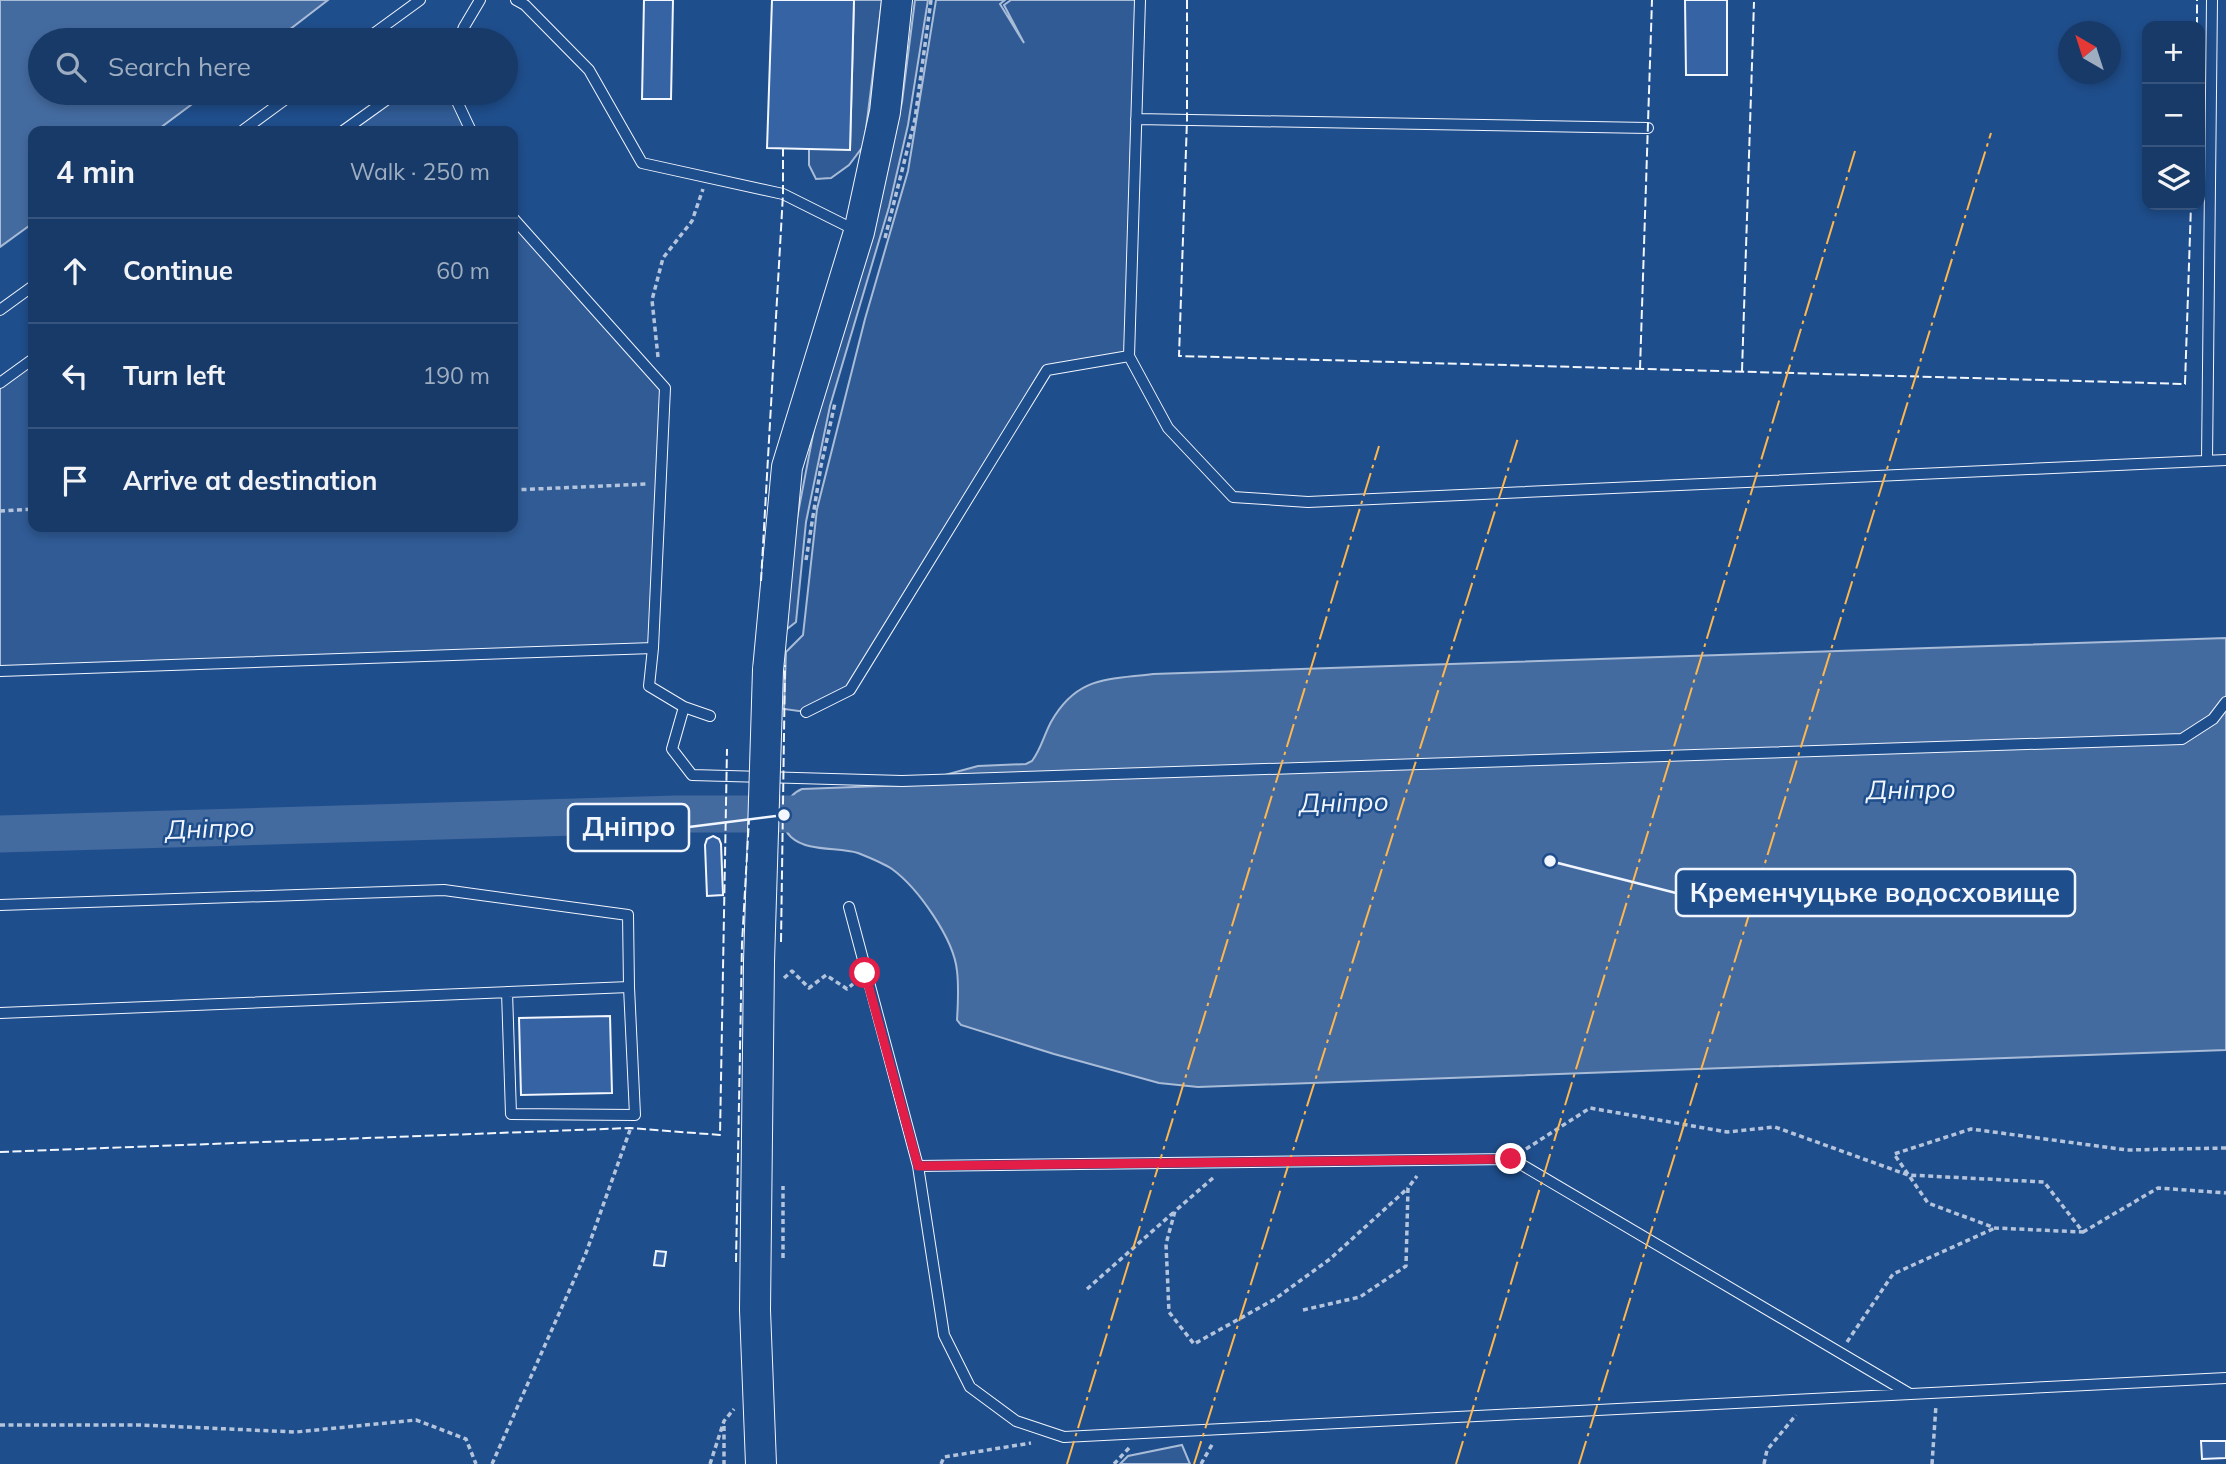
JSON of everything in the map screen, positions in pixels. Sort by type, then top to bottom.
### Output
[{"type":"main road","points":[[761,1464],[755,1310],[767,970],[768,670],[787,467],[870,241],[897,0]]},
{"type":"lane","points":[[382,28],[420,0]]},
{"type":"lane","points":[[464,28],[480,0]]},
{"type":"lane","points":[[516,0],[525,5],[589,70],[642,163],[783,194],[870,241]]},
{"type":"lane","points":[[1140,0],[1129,356],[1168,428],[1233,497],[1308,502],[2226,460]]},
{"type":"lane","points":[[2207,460],[2212,0]]},
{"type":"lane","points":[[249,126],[278,105]]},
{"type":"lane","points":[[350,126],[379,105]]},
{"type":"lane","points":[[459,105],[469,126]]},
{"type":"lane","points":[[1136,119],[1648,128]]},
{"type":"lane","points":[[518,224],[665,388],[649,686],[684,707],[710,716]]},
{"type":"lane","points":[[0,310],[28,290]]},
{"type":"lane","points":[[806,712],[850,690],[1047,370],[1129,356]]},
{"type":"lane","points":[[0,383],[28,363]]},
{"type":"lane","points":[[0,671],[653,648]]},
{"type":"lane","points":[[684,707],[672,749],[692,775],[902,781],[2182,739],[2213,719],[2226,702]]},
{"type":"lane","points":[[0,905],[444,890],[628,915],[635,1115],[511,1114],[508,992]]},
{"type":"lane","points":[[849,907],[918,1166],[944,1335],[970,1387],[1016,1421],[1064,1437],[2226,1378]]},
{"type":"lane","points":[[0,1013],[629,988]]},
{"type":"lane","points":[[918,1166],[1511,1159],[1910,1394]]},
{"type":"path","points":[[870,241],[915,119],[931,0]]},
{"type":"path","points":[[665,388],[657,354],[652,300],[663,258],[692,221],[707,177]]},
{"type":"path","points":[[805,564],[821,466],[838,391]]},
{"type":"path","points":[[518,490],[661,484]]},
{"type":"path","points":[[0,510],[28,509]]},
{"type":"path","points":[[767,970],[782,981],[792,971],[809,988],[826,975],[847,989],[865,973]]},
{"type":"path","points":[[1511,1159],[1590,1108],[1727,1132],[1774,1127],[1909,1175],[2044,1182],[2083,1232]]},
{"type":"path","points":[[492,1464],[586,1253],[635,1115]]},
{"type":"path","points":[[2226,1148],[2127,1150],[1971,1129],[1894,1154],[1928,1203],[1995,1228],[2083,1232],[2158,1188],[2226,1193]]},
{"type":"path","points":[[1175,1211],[1166,1244],[1169,1312],[1194,1344],[1275,1299],[1330,1259],[1408,1188],[1428,1160]]},
{"type":"path","points":[[1087,1289],[1230,1162]]},
{"type":"path","points":[[1303,1310],[1360,1297],[1406,1266],[1408,1188]]},
{"type":"path","points":[[1840,1353],[1893,1274],[1995,1228]]},
{"type":"path","points":[[710,1464],[724,1421],[757,1380]]},
{"type":"path","points":[[1932,1464],[1937,1393]]},
{"type":"path","points":[[1764,1464],[1767,1450],[1808,1399]]},
{"type":"path","points":[[0,1425],[140,1425],[296,1432],[416,1420],[466,1439],[477,1464]]},
{"type":"path","points":[[724,1421],[724,1464]]},
{"type":"path","points":[[941,1464],[944,1457],[1064,1437]]},
{"type":"shaded area","points":[[854,0],[882,0],[864,145],[849,165],[831,178],[816,179],[809,165],[809,149],[850,149]]},
{"type":"shaded area","points":[[915,0],[928,0],[908,125],[889,207],[830,406],[806,522],[796,622],[787,629],[791,550],[820,398],[888,166],[902,102]]},
{"type":"shaded area","points":[[936,0],[1005,0],[1000,4],[1024,43],[1004,5],[1011,0],[1140,0],[1129,356],[1047,370],[850,690],[806,712],[784,709],[786,652],[803,635],[817,509],[865,319],[908,171]]},
{"type":"shaded area","points":[[379,105],[459,105],[469,126],[350,126]]},
{"type":"shaded area","points":[[518,224],[665,388],[653,648],[0,671],[0,383],[28,363],[28,532],[518,532]]},
{"type":"shaded area","points":[[1182,1445],[1190,1464],[1120,1464],[1128,1456]]},
{"type":"water","points":[[0,0],[328,0],[292,28],[28,28],[28,105],[191,105],[163,126],[28,126],[28,227],[0,247]]},
{"type":"water","points":[[2226,638],[2226,1050],[1198,1087],[1159,1083],[961,1025],[957,1020],[958,983],[954,958],[942,930],[913,888],[880,862],[850,851],[814,847],[798,842],[786,831],[783,817],[791,797],[802,789],[908,785],[978,766],[1026,764],[1032,761],[1051,722],[1071,696],[1094,683],[1153,674]]},
{"type":"building","points":[[644,0],[673,0],[671,99],[642,99]]},
{"type":"building","points":[[772,0],[854,0],[850,150],[767,148]]},
{"type":"building","points":[[1685,0],[1727,0],[1727,75],[1686,75]]},
{"type":"building","points":[[713,836],[719,839],[721,844],[723,895],[707,896],[705,845],[707,839]]},
{"type":"building","points":[[610,1016],[612,1093],[521,1095],[519,1018]]},
{"type":"building","points":[[656,1251],[666,1252],[664,1266],[654,1265]]},
{"type":"building","points":[[2201,1441],[2226,1441],[2226,1458],[2202,1459]]},
{"type":"waterway","name":"Дніпро","points":[[0,834],[676,814],[832,814]]},
{"type":"fence","points":[[1187,0],[1187,120],[1179,356],[2185,384],[2191,210]]},
{"type":"fence","points":[[1640,369],[1652,0]]},
{"type":"fence","points":[[2197,0],[2197,21]]},
{"type":"fence","points":[[1742,371],[1754,2]]},
{"type":"fence","points":[[761,581],[783,194],[783,148]]},
{"type":"fence","points":[[781,942],[785,665]]},
{"type":"fence","points":[[0,1152],[630,1128],[720,1135],[727,749]]},
{"type":"fence","points":[[736,1262],[742,944],[749,819]]},
{"type":"power","points":[[1579,1464],[1991,133]]},
{"type":"power","points":[[1456,1464],[1855,151]]},
{"type":"power","points":[[1194,1464],[1518,438]]},
{"type":"power","points":[[1067,1464],[1379,446]]},
{"type":"place","name":"Дніпро","points":[[784,815]]},
{"type":"place","name":"Кременчуцьке водосховище","points":[[1550,861]]},
{"type":"route","points":[[865,973],[918,1166],[1511,1159]]}]
